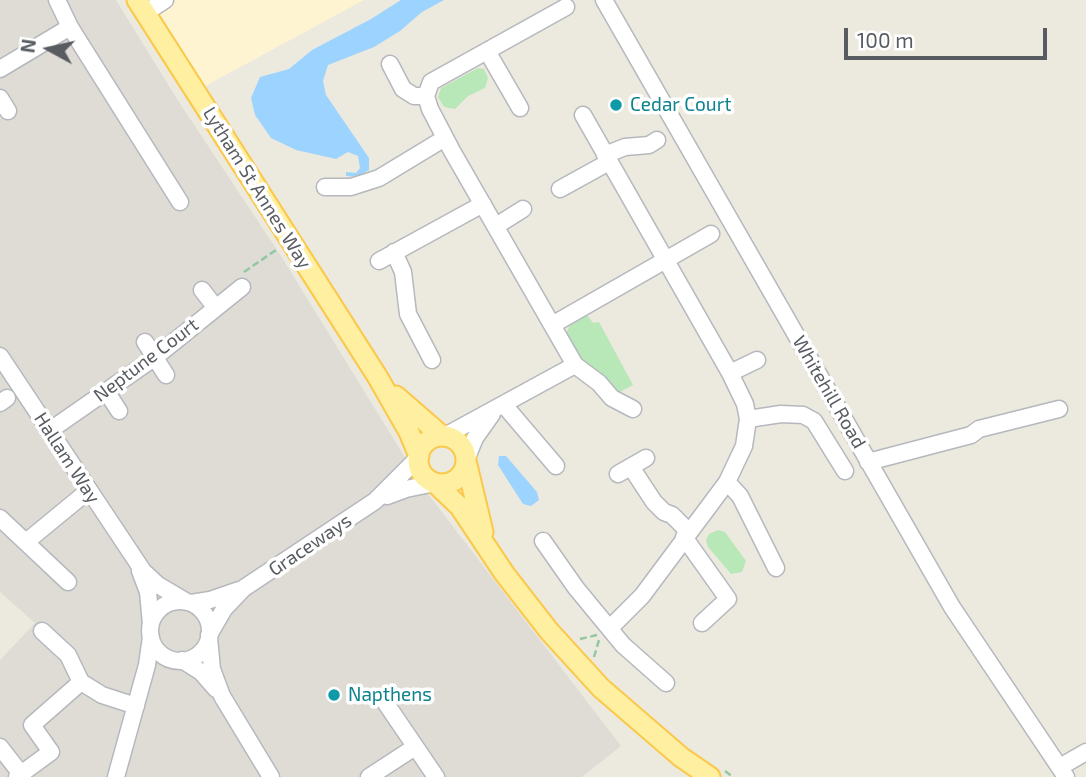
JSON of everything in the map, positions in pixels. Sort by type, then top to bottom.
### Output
[{"type":"main road","name":"Lytham St Annes Way","points":[[141,6],[377,376],[413,440],[419,457]]},
{"type":"main road","name":"Lytham St Annes Way","points":[[377,376],[401,402],[443,436]]},
{"type":"main road","points":[[489,550],[466,461],[458,443],[443,436],[427,442],[419,457],[422,474],[460,507],[504,573],[541,622],[601,688],[681,757],[717,773]]},
{"type":"main road","points":[[435,483],[444,484],[456,480],[464,471],[466,461]]},
{"type":"street","points":[[141,6],[165,0]]},
{"type":"street","name":"Whitehill Road","points":[[604,0],[952,607],[1063,772]]},
{"type":"street","points":[[58,1],[70,27],[180,202]]},
{"type":"street","points":[[566,7],[431,82],[426,96],[445,138],[575,365],[599,383],[612,398],[632,409]]},
{"type":"street","points":[[0,69],[70,27]]},
{"type":"street","points":[[487,51],[520,108]]},
{"type":"street","points":[[390,64],[404,89],[414,96],[426,96]]},
{"type":"street","points":[[583,115],[730,373],[745,404],[748,419],[744,446],[727,482],[642,596],[610,628]]},
{"type":"street","points":[[325,187],[351,187],[379,178],[445,138]]},
{"type":"street","points":[[560,190],[625,148],[649,145],[657,140]]},
{"type":"street","points":[[379,261],[483,204]]},
{"type":"street","points":[[496,226],[523,209]]},
{"type":"street","points":[[552,325],[711,234]]},
{"type":"street","points":[[394,251],[403,272],[408,314],[432,360]]},
{"type":"street","name":"Neptune Court","points":[[48,431],[154,358],[242,287]]},
{"type":"street","points":[[202,290],[216,308]]},
{"type":"street","points":[[145,342],[166,375]]},
{"type":"street","name":"Hallam Way","points":[[0,356],[135,559],[158,585],[188,602]]},
{"type":"street","points":[[730,373],[757,360]]},
{"type":"street","points":[[443,436],[575,365]]},
{"type":"street","points":[[106,391],[119,411]]},
{"type":"street","points":[[466,461],[481,428],[502,406]]},
{"type":"street","points":[[502,406],[556,466]]},
{"type":"street","points":[[868,462],[971,435],[979,429],[1059,409]]},
{"type":"street","points":[[748,419],[781,414],[803,415],[814,421],[845,471]]},
{"type":"street","name":"Graceways","points":[[209,636],[224,609],[244,588],[375,501],[419,457]]},
{"type":"street","points":[[646,458],[624,470],[664,512],[672,515],[728,598],[702,623]]},
{"type":"street","points":[[727,482],[740,496],[776,568]]},
{"type":"street","name":"Graceways","points":[[375,501],[406,489],[435,483]]},
{"type":"street","points":[[26,542],[88,491]]},
{"type":"street","points":[[0,518],[68,582]]},
{"type":"street","points":[[543,541],[576,588],[623,645],[666,683]]},
{"type":"street","name":"Hallam Way","points":[[135,559],[148,592],[151,630],[147,665],[136,706]]},
{"type":"street","name":"Graceways","points":[[188,602],[210,600],[244,588]]},
{"type":"street","points":[[222,696],[212,669],[210,627],[204,612],[188,602],[178,601],[164,606],[158,611],[151,630],[160,652],[201,672],[222,696],[271,777]]},
{"type":"street","points":[[42,631],[68,654],[81,682],[102,695],[136,706]]},
{"type":"street","points":[[116,777],[136,706],[146,685],[154,675],[179,660],[196,656],[206,645],[209,636]]},
{"type":"street","points":[[0,747],[20,776],[51,752],[32,725],[81,682]]},
{"type":"street","points":[[385,702],[436,777]]},
{"type":"street","points":[[369,777],[415,747]]},
{"type":"street","points":[[1063,772],[1086,752]]},
{"type":"path","points":[[242,287],[236,278],[290,241]]},
{"type":"path","points":[[573,640],[600,635],[593,660],[587,654]]},
{"type":"path","points":[[717,773],[733,777]]},
{"type":"shaded area","points":[[0,0],[116,0],[177,99],[281,256],[425,490],[621,746],[582,777],[0,777],[0,660],[35,623],[0,592]]},
{"type":"shaded area","points":[[137,0],[364,0],[196,91]]},
{"type":"green space","points":[[478,68],[484,69],[488,78],[485,88],[468,96],[455,109],[444,107],[438,97],[441,88]]},
{"type":"green space","points":[[587,315],[593,323],[599,322],[633,385],[620,392],[615,392],[586,372],[566,334],[570,324]]},
{"type":"green space","points":[[718,530],[725,532],[746,561],[742,572],[731,574],[708,547],[706,540],[709,534]]},
{"type":"water","points":[[401,0],[444,0],[422,12],[400,31],[374,47],[328,65],[323,81],[326,95],[369,158],[369,170],[357,177],[346,176],[346,172],[356,173],[360,168],[358,156],[348,152],[336,159],[296,150],[271,138],[255,115],[251,98],[260,77],[289,69],[312,50]]},
{"type":"water","points":[[499,456],[506,456],[537,492],[539,500],[531,506],[523,504],[498,465]]},
{"type":"place","name":"Cedar Court","points":[[616,105]]},
{"type":"place","name":"Napthens","points":[[334,695]]}]
